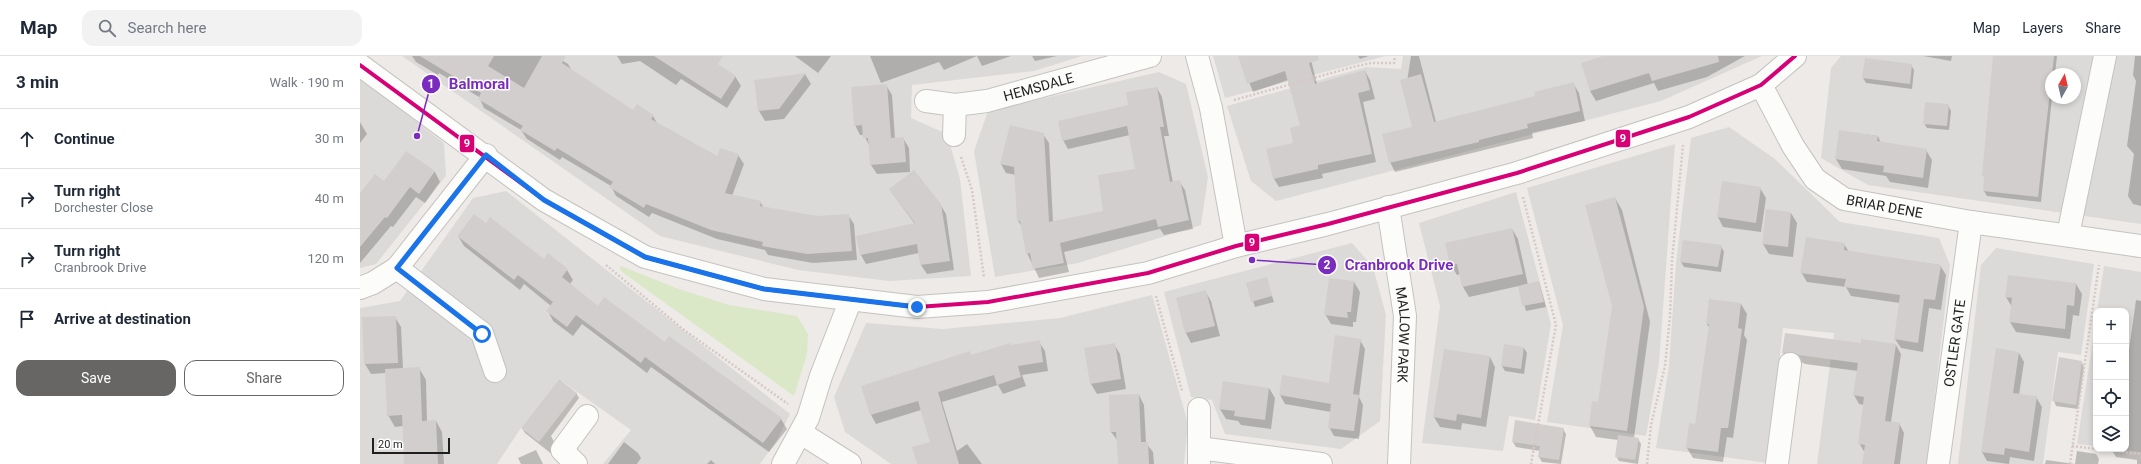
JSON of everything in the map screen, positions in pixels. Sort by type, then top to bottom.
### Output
[{"type":"street","name":"HEMSDALE","points":[[926,101],[955,105],[987,101],[1150,56]]},
{"type":"street","points":[[1197,56],[1211,108],[1236,246]]},
{"type":"street","points":[[360,65],[486,155],[544,200],[645,257],[764,289],[917,307],[988,302],[1148,273],[1236,246],[1517,173],[1689,117],[1761,85],[1795,56]]},
{"type":"street","points":[[2068,235],[2105,56]]},
{"type":"street","name":"BRIAR DENE","points":[[1761,85],[1793,146],[1815,179],[1844,199],[1972,222],[2141,246]]},
{"type":"street","points":[[954,136],[955,105]]},
{"type":"street","points":[[360,288],[373,283],[397,268],[486,155]]},
{"type":"street","name":"MALLOW PARK","points":[[1388,207],[1405,316],[1399,464]]},
{"type":"street","name":"OSTLER GATE","points":[[1938,464],[1972,222]]},
{"type":"street","points":[[397,268],[482,334],[495,371]]},
{"type":"street","points":[[783,464],[804,426],[851,299]]},
{"type":"street","points":[[1777,464],[1790,364]]},
{"type":"street","points":[[1199,409],[1199,456],[1320,464]]},
{"type":"street","points":[[576,464],[562,450],[587,416]]},
{"type":"street","points":[[804,426],[850,464]]},
{"type":"path","points":[[1211,108],[1352,67],[1371,63],[1394,63],[1395,56]]},
{"type":"path","points":[[1646,464],[1651,426],[1665,366],[1670,316],[1672,261],[1685,123],[1689,117]]},
{"type":"path","points":[[954,136],[972,190],[988,302]]},
{"type":"path","points":[[1517,173],[1556,325],[1532,464]]},
{"type":"path","points":[[2070,464],[2096,295],[2101,240]]},
{"type":"path","points":[[605,264],[684,330],[804,426]]},
{"type":"path","points":[[1148,273],[1154,286],[1185,404],[1199,409]]},
{"type":"path","points":[[2072,446],[2093,449]]},
{"type":"path","points":[[2123,452],[2141,454]]},
{"type":"shaded area","points":[[402,56],[1082,56],[1034,71],[912,85],[911,118],[947,134],[960,179],[971,276],[889,281],[798,270],[660,236]]},
{"type":"shaded area","points":[[1213,56],[1386,56],[1225,98]]},
{"type":"shaded area","points":[[1403,56],[1762,56],[1661,101],[1276,201],[1251,181],[1227,106],[1366,67],[1401,69]]},
{"type":"shaded area","points":[[1841,56],[2141,56],[2141,224],[1868,185],[1821,158],[1831,68]]},
{"type":"shaded area","points":[[1159,72],[1186,84],[1208,177],[1201,225],[1078,263],[995,277],[974,151],[988,111]]},
{"type":"shaded area","points":[[360,78],[444,143],[446,176],[376,264],[360,268]]},
{"type":"shaded area","points":[[1729,127],[1775,159],[1840,222],[1939,238],[1950,265],[1927,464],[1817,464],[1834,333],[1783,328],[1768,463],[1656,448],[1669,366],[1676,263],[1691,138]]},
{"type":"shaded area","points":[[1675,144],[1659,363],[1646,436],[1547,422],[1563,325],[1527,188]]},
{"type":"shaded area","points":[[506,191],[790,414],[777,440],[760,464],[603,464],[631,430],[559,379],[521,428],[497,464],[360,464],[360,308],[400,301],[473,198]]},
{"type":"shaded area","points":[[1516,192],[1551,324],[1535,420],[1509,416],[1503,451],[1422,443],[1440,306],[1419,223]]},
{"type":"shaded area","points":[[1352,243],[1373,267],[1386,315],[1380,421],[1341,449],[1225,434],[1212,400],[1191,397],[1164,292]]},
{"type":"shaded area","points":[[1996,248],[2094,264],[2081,355],[2058,352],[2043,464],[1958,464],[1981,265]]},
{"type":"shaded area","points":[[2104,266],[2141,272],[2141,452],[2129,451],[2129,308],[2097,308]]},
{"type":"shaded area","points":[[1152,295],[1188,424],[1184,464],[891,464],[845,432],[834,397],[866,323],[943,329],[1060,318]]},
{"type":"shaded area","points":[[2093,340],[2093,446],[2077,444]]},
{"type":"green space","points":[[621,266],[676,288],[729,305],[797,316],[808,334],[807,354],[794,396],[622,272],[620,269]]},
{"type":"building","points":[[420,56],[494,56],[488,66],[524,88],[542,56],[566,56],[562,63],[633,110],[637,104],[654,115],[651,119],[717,156],[720,148],[739,154],[725,193],[761,201],[760,206],[817,216],[849,214],[852,251],[807,254],[762,246],[763,242],[711,230],[646,204],[644,208],[609,187],[613,182],[557,148],[555,151],[520,130],[523,126],[478,99],[481,93]]},
{"type":"building","points":[[654,56],[723,56],[718,64],[736,76],[721,99]]},
{"type":"building","points":[[1238,56],[1318,56],[1319,60],[1309,63],[1315,84],[1365,70],[1370,90],[1358,93],[1372,154],[1318,165],[1318,169],[1273,179],[1266,149],[1293,143],[1290,128],[1300,125],[1285,71],[1247,84]]},
{"type":"building","points":[[1603,56],[1718,56],[1719,62],[1652,81],[1649,73],[1590,91],[1581,63]]},
{"type":"building","points":[[1993,56],[2054,56],[2053,68],[2045,68],[2045,104],[2049,104],[2038,197],[1983,191],[1984,177],[1982,176]]},
{"type":"building","points":[[1865,58],[1912,64],[1910,84],[1862,78]]},
{"type":"building","points":[[806,73],[779,109],[758,111],[754,80]]},
{"type":"building","points":[[1421,74],[1434,122],[1535,96],[1534,92],[1574,82],[1580,111],[1527,124],[1528,128],[1479,140],[1479,142],[1389,163],[1382,134],[1412,127],[1400,80]]},
{"type":"building","points":[[887,84],[891,138],[904,137],[906,162],[870,165],[868,138],[863,138],[862,125],[854,126],[851,87]]},
{"type":"building","points":[[1157,87],[1164,127],[1160,127],[1170,182],[1180,180],[1189,220],[1158,227],[1156,219],[1060,243],[1064,263],[1033,269],[1030,253],[1026,254],[1020,221],[1017,221],[1014,167],[1000,164],[1010,125],[1044,133],[1049,222],[1103,211],[1098,175],[1135,169],[1127,126],[1062,141],[1058,121],[1128,105],[1126,92]]},
{"type":"building","points":[[1925,102],[1949,104],[1947,126],[1923,124]]},
{"type":"building","points":[[1839,130],[1878,136],[1877,141],[1927,149],[1923,178],[1883,172],[1884,166],[1835,159]]},
{"type":"building","points":[[406,151],[435,171],[419,194],[410,187],[387,218],[385,217],[360,247],[360,194],[375,174],[384,181]]},
{"type":"building","points":[[914,170],[941,204],[950,261],[920,265],[917,244],[860,255],[856,236],[915,223],[889,189]]},
{"type":"building","points":[[1722,181],[1761,187],[1756,223],[1717,217]]},
{"type":"building","points":[[1615,197],[1644,307],[1627,431],[1589,426],[1592,401],[1598,402],[1612,306],[1585,205]]},
{"type":"building","points":[[1766,209],[1791,212],[1788,247],[1762,244]]},
{"type":"building","points":[[474,214],[486,223],[490,217],[544,259],[548,253],[568,269],[562,277],[598,306],[604,297],[665,342],[669,336],[782,418],[763,443],[645,357],[641,363],[576,315],[567,327],[546,311],[553,302],[518,275],[514,280],[457,236]]},
{"type":"building","points":[[1512,228],[1523,274],[1462,287],[1457,264],[1450,265],[1445,243]]},
{"type":"building","points":[[1806,237],[1845,243],[1844,250],[1941,265],[1935,300],[1924,299],[1918,343],[1894,339],[1900,295],[1844,287],[1846,279],[1800,273]]},
{"type":"building","points":[[1683,240],[1722,245],[1718,267],[1680,262]]},
{"type":"building","points":[[2008,275],[2076,283],[2074,306],[2067,305],[2065,329],[2009,322],[2012,298],[2005,297]]},
{"type":"building","points":[[1267,277],[1272,296],[1251,302],[1246,283]]},
{"type":"building","points":[[1329,278],[1354,281],[1351,312],[1347,312],[1348,318],[1324,315]]},
{"type":"building","points":[[1539,281],[1544,302],[1522,306],[1518,286]]},
{"type":"building","points":[[1206,290],[1215,326],[1185,333],[1176,298]]},
{"type":"building","points":[[1709,299],[1741,303],[1738,328],[1742,329],[1728,428],[1721,428],[1718,452],[1686,448],[1689,423],[1695,424],[1709,324],[1706,324]]},
{"type":"building","points":[[396,316],[398,363],[364,364],[362,317]]},
{"type":"building","points":[[1785,333],[1861,343],[1861,339],[1896,344],[1885,421],[1900,423],[1894,464],[1862,464],[1865,445],[1858,444],[1864,397],[1853,395],[1858,363],[1799,355],[1791,352],[1782,353]]},
{"type":"building","points":[[1335,335],[1361,339],[1353,394],[1359,395],[1354,431],[1328,428],[1331,404],[1279,395],[1282,375],[1329,383]]},
{"type":"building","points":[[1040,340],[1043,362],[1018,366],[1021,377],[997,385],[994,375],[938,392],[959,464],[917,464],[912,447],[930,442],[918,401],[870,415],[861,386],[970,351],[971,355],[1010,343],[1011,345]]},
{"type":"building","points":[[1115,343],[1121,379],[1090,384],[1084,348]]},
{"type":"building","points":[[1504,344],[1524,347],[1521,369],[1501,366]]},
{"type":"building","points":[[1996,348],[2019,352],[2013,393],[2037,396],[2029,452],[2005,448],[2004,455],[1981,452]]},
{"type":"building","points":[[1444,349],[1490,356],[1481,418],[1457,414],[1456,421],[1433,417]]},
{"type":"building","points":[[2059,357],[2082,361],[2076,405],[2052,401]]},
{"type":"building","points":[[420,367],[422,421],[436,420],[438,464],[404,464],[402,415],[387,416],[385,369]]},
{"type":"building","points":[[559,379],[577,393],[539,442],[521,428]]},
{"type":"building","points":[[1223,381],[1269,388],[1265,420],[1234,416],[1235,411],[1219,409]]},
{"type":"building","points":[[1139,394],[1141,442],[1148,442],[1149,464],[1118,464],[1116,432],[1110,432],[1109,395]]},
{"type":"building","points":[[1515,420],[1564,428],[1559,460],[1538,457],[1540,446],[1512,442]]},
{"type":"building","points":[[1618,435],[1639,438],[1635,460],[1615,457]]},
{"type":"transit line","name":"9","points":[[360,65],[544,200],[645,257],[764,289],[917,307],[988,302],[1148,273],[1236,246],[1328,224],[1517,173],[1689,117],[1761,85],[1795,56]]},
{"type":"place","name":"Balmoral","points":[[417,136]]},
{"type":"place","name":"Cranbrook Drive","points":[[1252,260]]},
{"type":"route","points":[[482,334],[397,268],[486,155],[544,200],[645,257],[764,289],[917,307]]}]
